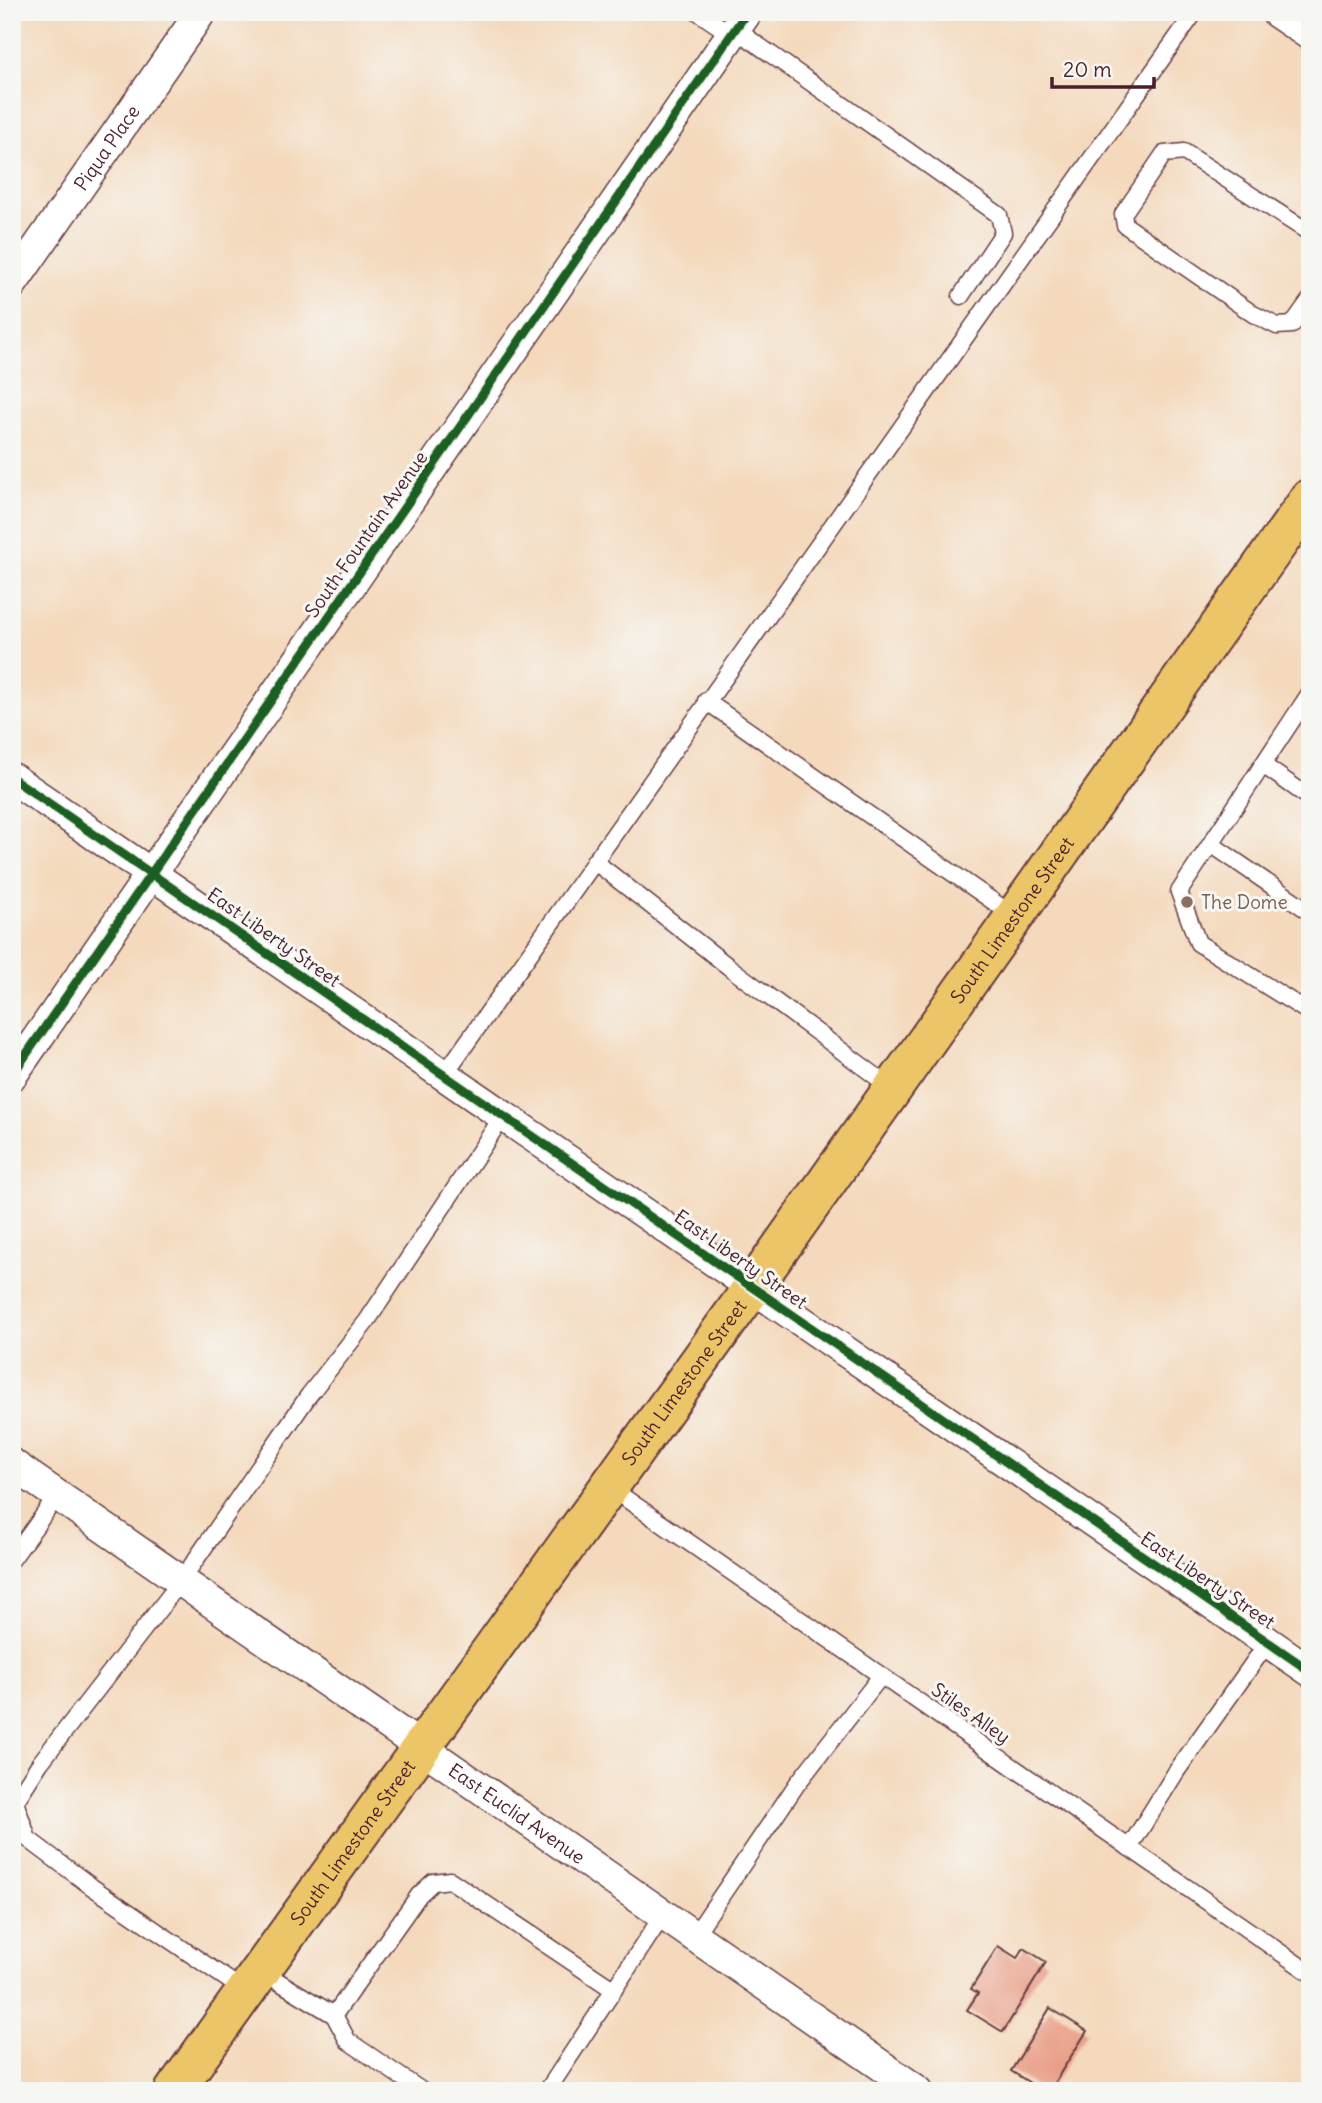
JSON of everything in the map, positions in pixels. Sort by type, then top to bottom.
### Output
[{"type":"main road","name":"South Limestone Street","points":[[174,2091],[422,1750],[1307,507]]},
{"type":"street","name":"Piqua Place","points":[[12,284],[201,12]]},
{"type":"street","points":[[1276,12],[1310,35]]},
{"type":"street","name":"South Fountain Avenue","points":[[12,1075],[738,26]]},
{"type":"street","name":"East Liberty Street","points":[[12,778],[1310,1671]]},
{"type":"street","name":"East Euclid Avenue","points":[[12,1464],[918,2091]]},
{"type":"lane","points":[[698,12],[738,26],[999,215],[1003,233],[961,296]]},
{"type":"lane","points":[[444,1075],[1195,12]]},
{"type":"lane","points":[[1310,233],[1184,152],[1164,154],[1124,214],[1125,225],[1252,314],[1277,326],[1292,325],[1310,300]]},
{"type":"lane","points":[[1310,693],[1179,892],[1198,943],[1310,1013]]},
{"type":"lane","points":[[706,701],[1015,917]]},
{"type":"lane","points":[[1262,765],[1310,799]]},
{"type":"lane","points":[[1211,844],[1310,912]]},
{"type":"lane","points":[[594,862],[893,1089]]},
{"type":"lane","points":[[422,2091],[348,2041],[334,2015],[253,1982],[92,1887],[28,1839],[15,1802],[40,1763],[181,1581],[309,1395],[367,1321],[503,1116]]},
{"type":"lane","name":"Stiles Alley","points":[[609,1487],[1310,1973]]},
{"type":"lane","points":[[12,1559],[58,1495]]},
{"type":"lane","points":[[1129,1848],[1176,1772],[1268,1642]]},
{"type":"lane","points":[[694,1936],[797,1784],[881,1676]]},
{"type":"lane","points":[[334,2015],[419,1895],[433,1882],[450,1880],[614,1990]]},
{"type":"lane","points":[[547,2091],[663,1915]]},
{"type":"building","points":[[998,1946],[1017,1958],[1024,1948],[1046,1962],[1003,2032],[967,2010],[978,1993],[971,1989]]},
{"type":"building","points":[[1050,2008],[1087,2031],[1049,2091],[1043,2091],[1011,2071]]},
{"type":"cycle path","points":[[12,1075],[747,12]]},
{"type":"cycle path","points":[[12,778],[1310,1671]]},
{"type":"place","name":"The Dome","points":[[1187,902]]}]
